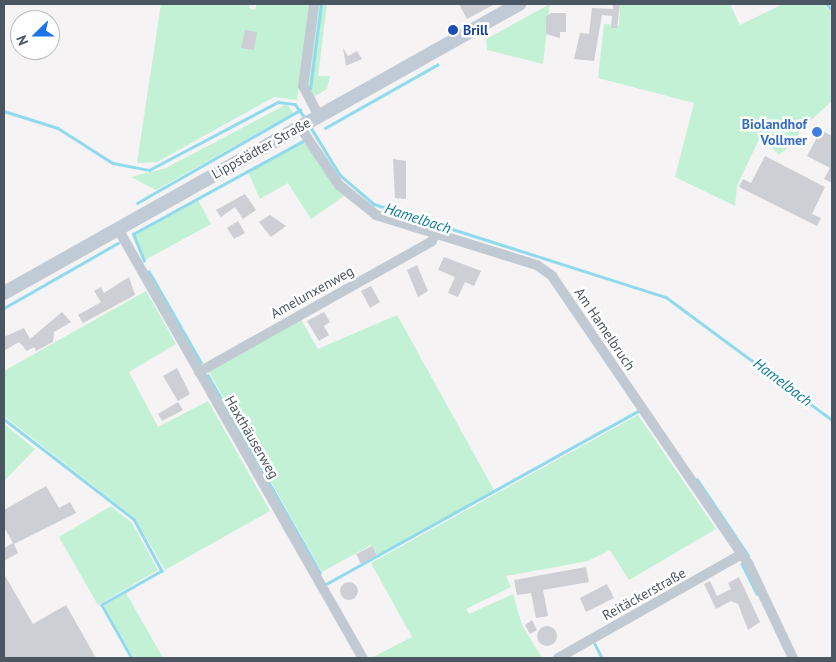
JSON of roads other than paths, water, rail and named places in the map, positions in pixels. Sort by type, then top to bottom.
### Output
[{"type":"street","name":"Am Hamelbruch","points":[[314,4],[303,86],[308,122],[330,175],[354,200],[376,215],[537,265],[552,276],[742,554],[793,658]]},
{"type":"street","name":"Lippstädter Straße","points":[[4,293],[519,4]]},
{"type":"street","name":"Haxthäuserweg","points":[[118,229],[363,658]]},
{"type":"street","name":"Amelunxenweg","points":[[199,372],[432,241],[435,234]]},
{"type":"street","name":"Reitäckerstraße","points":[[558,658],[742,554]]},
{"type":"waterway","points":[[310,89],[321,4]]},
{"type":"waterway","points":[[827,4],[832,10]]},
{"type":"waterway","points":[[325,128],[437,65]]},
{"type":"waterway","name":"Hamelbach","points":[[4,111],[58,128],[113,163],[149,170],[278,102],[295,104],[306,119]]},
{"type":"waterway","points":[[137,203],[300,110]]},
{"type":"waterway","name":"Hamelbach","points":[[310,126],[340,175],[374,204],[666,297],[832,420]]},
{"type":"waterway","points":[[144,261],[133,234],[303,141]]},
{"type":"waterway","points":[[4,308],[118,243]]},
{"type":"waterway","points":[[149,271],[201,362]]},
{"type":"waterway","points":[[208,375],[320,572]]},
{"type":"waterway","points":[[326,584],[638,411]]},
{"type":"waterway","points":[[4,419],[134,519],[162,571],[102,605],[132,658]]},
{"type":"waterway","points":[[697,479],[748,555]]},
{"type":"waterway","points":[[742,564],[757,593]]},
{"type":"waterway","points":[[595,644],[602,658]]},
{"type":"place","name":"Brill","points":[[453,30]]},
{"type":"place","name":"Biolandhof Vollmer","points":[[817,132]]}]
